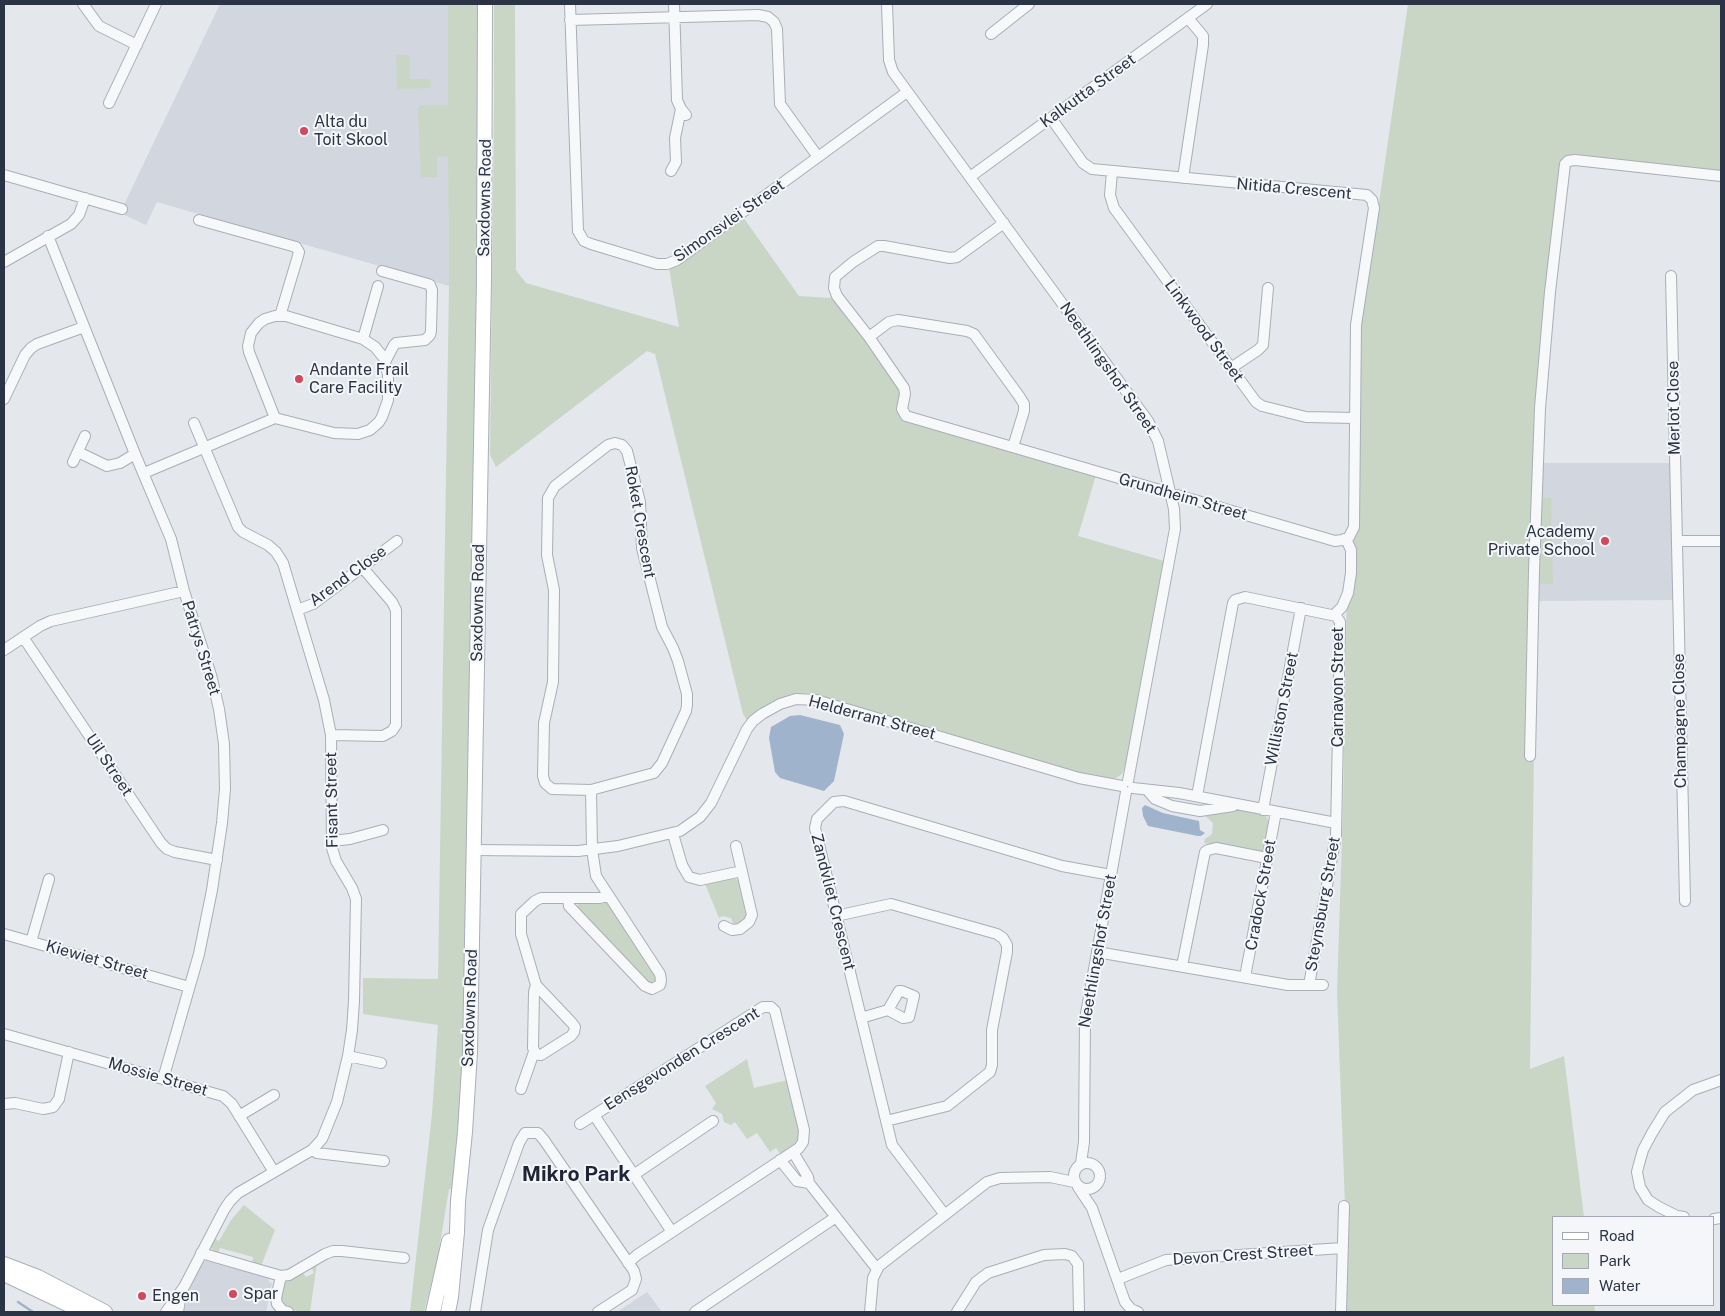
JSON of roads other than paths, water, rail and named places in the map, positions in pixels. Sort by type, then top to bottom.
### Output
[{"type":"street","points":[[82,4],[99,26],[137,45]]},
{"type":"street","points":[[109,103],[156,4]]},
{"type":"street","name":"Saxdowns Road","points":[[448,1312],[452,1288],[470,1052],[485,192],[485,4]]},
{"type":"street","name":"Simonsvlei Street","points":[[570,4],[578,228],[581,238],[587,243],[657,264],[670,263],[907,92]]},
{"type":"street","points":[[671,170],[676,162],[675,138],[684,112],[677,100],[674,4]]},
{"type":"street","name":"Neethlingshof Street","points":[[887,4],[889,64],[893,72],[1154,431],[1174,509],[1175,529],[1084,1026],[1084,1142],[1078,1166]]},
{"type":"street","points":[[1012,4],[1018,13]]},
{"type":"street","points":[[991,34],[1029,4]]},
{"type":"street","name":"Kalkutta Street","points":[[970,177],[1207,4]]},
{"type":"street","points":[[570,20],[758,14],[765,16],[771,20],[777,29],[780,104],[818,157]]},
{"type":"street","points":[[1183,178],[1203,44],[1203,36],[1188,18]]},
{"type":"street","name":"Nitida Crescent","points":[[1051,118],[1086,166],[1092,169],[1367,195],[1372,200],[1374,208],[1356,325],[1355,418]]},
{"type":"street","points":[[1530,756],[1534,562],[1540,408],[1550,292],[1565,164],[1571,160],[1721,176]]},
{"type":"street","name":"Linkwood Street","points":[[1112,172],[1110,194],[1114,208],[1256,402],[1260,405],[1306,417],[1355,418]]},
{"type":"street","points":[[4,175],[122,209]]},
{"type":"street","points":[[4,262],[71,224],[76,220],[85,198]]},
{"type":"street","points":[[199,220],[298,249],[298,256],[280,316]]},
{"type":"street","points":[[1004,223],[957,257],[950,258],[878,246],[839,273],[834,280],[835,292],[869,338],[889,322],[898,320],[966,331],[974,334],[1024,404],[1024,411],[1013,448]]},
{"type":"street","name":"Patrys Street","points":[[48,236],[171,539],[184,591],[211,675],[219,709],[224,744],[225,789],[217,860],[204,932],[163,1079]]},
{"type":"street","points":[[382,272],[428,284],[432,287],[430,335],[425,340],[396,343],[386,362]]},
{"type":"street","name":"Merlot Close","points":[[1671,276],[1677,540]]},
{"type":"street","points":[[363,339],[378,286]]},
{"type":"street","points":[[1232,368],[1258,350],[1263,344],[1268,288]]},
{"type":"street","points":[[144,473],[275,418],[334,433],[358,434],[370,430],[382,417],[388,400],[386,362],[375,347],[363,339],[280,316],[270,317],[259,323],[251,333],[248,346],[250,358],[275,418]]},
{"type":"street","points":[[4,399],[25,355],[31,348],[37,344],[84,327]]},
{"type":"street","name":"Grundheim Street","points":[[869,338],[904,388],[905,394],[902,406],[903,412],[908,417],[1335,540],[1346,539]]},
{"type":"street","points":[[1334,615],[1342,607],[1348,593],[1351,573],[1351,550],[1346,539],[1354,528],[1355,418]]},
{"type":"street","name":"Fisant Street","points":[[166,1312],[181,1293],[230,1201],[238,1193],[312,1150],[322,1139],[337,1102],[348,1056],[354,1001],[356,899],[352,888],[336,861],[332,841],[331,735],[324,700],[280,557],[268,545],[243,532],[238,527],[194,423]]},
{"type":"street","points":[[73,462],[85,436]]},
{"type":"street","name":"Roket Crescent","points":[[615,443],[622,445],[627,451],[640,502],[642,548],[662,628],[676,654],[687,705],[662,763],[657,770],[647,776],[591,790],[552,789],[544,780],[544,723],[553,682],[554,590],[547,554],[547,501],[549,494],[555,486],[608,445],[615,443]]},
{"type":"street","points":[[78,452],[107,466],[120,463],[135,454]]},
{"type":"street","points":[[1677,540],[1721,541]]},
{"type":"street","name":"Champagne Close","points":[[1677,540],[1685,900]]},
{"type":"street","name":"Arend Close","points":[[297,610],[313,604],[397,541]]},
{"type":"street","points":[[331,735],[387,735],[392,732],[396,724],[397,613],[392,602],[362,567]]},
{"type":"street","points":[[4,650],[51,620],[184,591]]},
{"type":"street","name":"Carnavon Street","points":[[1197,796],[1233,603],[1238,598],[1244,597],[1301,608],[1334,615],[1338,619],[1340,626],[1336,823]]},
{"type":"street","name":"Williston Street","points":[[1263,810],[1301,608]]},
{"type":"street","name":"Uil Street","points":[[23,637],[161,843],[167,849],[175,852],[217,860]]},
{"type":"street","name":"Helderrant Street","points":[[474,850],[570,852],[618,846],[673,834],[693,823],[706,810],[747,729],[753,721],[780,704],[796,699],[816,700],[1079,778],[1148,791],[1197,796],[1336,823]]},
{"type":"street","points":[[568,898],[569,906],[647,988],[655,989],[661,983],[660,974],[596,876],[592,849],[591,790]]},
{"type":"street","points":[[1148,791],[1155,799],[1162,803],[1200,811],[1240,805]]},
{"type":"street","points":[[1162,803],[1165,792]]},
{"type":"street","name":"Zandvliet Crescent","points":[[944,1215],[894,1150],[815,825],[819,816],[830,804],[844,801],[1062,866],[1111,875]]},
{"type":"street","name":"Cradock Street","points":[[1245,977],[1276,812]]},
{"type":"street","name":"Steynsburg Street","points":[[1308,985],[1336,835],[1336,823]]},
{"type":"street","points":[[332,841],[368,835],[383,830]]},
{"type":"street","points":[[673,834],[682,865],[689,877],[700,880],[742,871]]},
{"type":"street","points":[[724,926],[732,930],[740,929],[747,925],[751,919],[752,911],[736,846]]},
{"type":"street","points":[[1182,966],[1205,852],[1216,848],[1267,858]]},
{"type":"street","points":[[31,942],[49,879]]},
{"type":"street","points":[[534,1052],[543,1054],[571,1036],[575,1030],[572,1023],[536,984],[521,934],[520,919],[522,912],[541,898],[598,898],[608,896]]},
{"type":"street","points":[[836,916],[883,904],[894,904],[997,934],[1007,944],[992,1034],[992,1065],[990,1072],[947,1106],[886,1121]]},
{"type":"street","name":"Kiewiet Street","points":[[4,934],[189,987]]},
{"type":"street","points":[[1097,952],[1288,985],[1323,985]]},
{"type":"street","points":[[521,1089],[534,1052],[534,992],[536,984]]},
{"type":"street","name":"Eensgevonden Crescent","points":[[580,1124],[763,1008],[768,1007],[776,1013],[804,1130],[803,1142],[793,1152]]},
{"type":"street","points":[[861,1018],[888,1010]]},
{"type":"street","name":"Mossie Street","points":[[4,1034],[223,1096],[229,1101],[274,1172]]},
{"type":"street","points":[[4,1104],[15,1103],[43,1109],[53,1107],[59,1099],[69,1052]]},
{"type":"street","points":[[348,1056],[381,1063]]},
{"type":"street","points":[[1681,1216],[1648,1200],[1643,1193],[1638,1178],[1639,1164],[1647,1141],[1665,1112],[1693,1090],[1721,1080]]},
{"type":"street","points":[[239,1116],[274,1095]]},
{"type":"street","name":"Eensgevonden Crescent","points":[[594,1115],[672,1232]]},
{"type":"street","points":[[634,1174],[713,1120]]},
{"type":"street","points":[[475,1312],[488,1230],[518,1143],[525,1133],[538,1133],[544,1140],[635,1275],[635,1283],[632,1290],[598,1312]]},
{"type":"street","name":"Neethlingshof Street","points":[[1084,1142],[1095,1165]]},
{"type":"street","points":[[312,1150],[317,1153],[384,1161]]},
{"type":"street","points":[[628,1263],[637,1255],[793,1152],[808,1177],[809,1183],[877,1269]]},
{"type":"street","points":[[780,1160],[797,1180],[809,1183]]},
{"type":"street","points":[[1050,1177],[1086,1162],[1095,1165],[1100,1174],[1092,1208]]},
{"type":"street","points":[[1078,1166],[1074,1172],[1076,1184],[1092,1208],[1127,1305],[1138,1312]]},
{"type":"street","points":[[870,1312],[873,1278],[877,1269],[944,1215],[994,1179],[1050,1177],[1076,1184],[1084,1189],[1091,1189],[1097,1185]]},
{"type":"street","name":"Saxdowns Road","points":[[433,1312],[458,1201]]},
{"type":"street","points":[[1341,1312],[1344,1206]]},
{"type":"street","points":[[695,1312],[836,1217]]},
{"type":"street","name":"Devon Crest Street","points":[[1118,1279],[1166,1260],[1342,1248]]},
{"type":"street","points":[[201,1253],[281,1276],[289,1275],[333,1251],[404,1258]]},
{"type":"street","points":[[956,1312],[976,1282],[988,1273],[1048,1254],[1065,1254],[1075,1258],[1079,1268],[1079,1312]]},
{"type":"street","points":[[4,1264],[38,1278],[105,1312]]},
{"type":"street","points":[[4,1274],[84,1312]]},
{"type":"street","points":[[281,1276],[276,1298],[277,1304],[288,1312]]},
{"type":"street","name":"Fisant Street","points":[[178,1312],[181,1293]]},
{"type":"water","points":[[800,715],[840,725],[844,734],[834,781],[824,791],[780,778],[775,772],[769,738],[771,727],[790,716]]},
{"type":"water","points":[[1145,805],[1163,813],[1199,821],[1200,830],[1205,833],[1198,836],[1148,826],[1143,816],[1142,808]]},
{"type":"waterway","points":[[18,1302],[33,1312]]},
{"type":"place","name":"Alta du Toit Skool","points":[[304,131]]},
{"type":"place","name":"Andante Frail Care Facility","points":[[299,379]]},
{"type":"place","name":"Academy Private School","points":[[1605,541]]},
{"type":"place","name":"Spar","points":[[233,1294]]},
{"type":"place","name":"Engen","points":[[142,1296]]},
{"type":"district","name":"Mikro Park","points":[[576,1175]]}]
